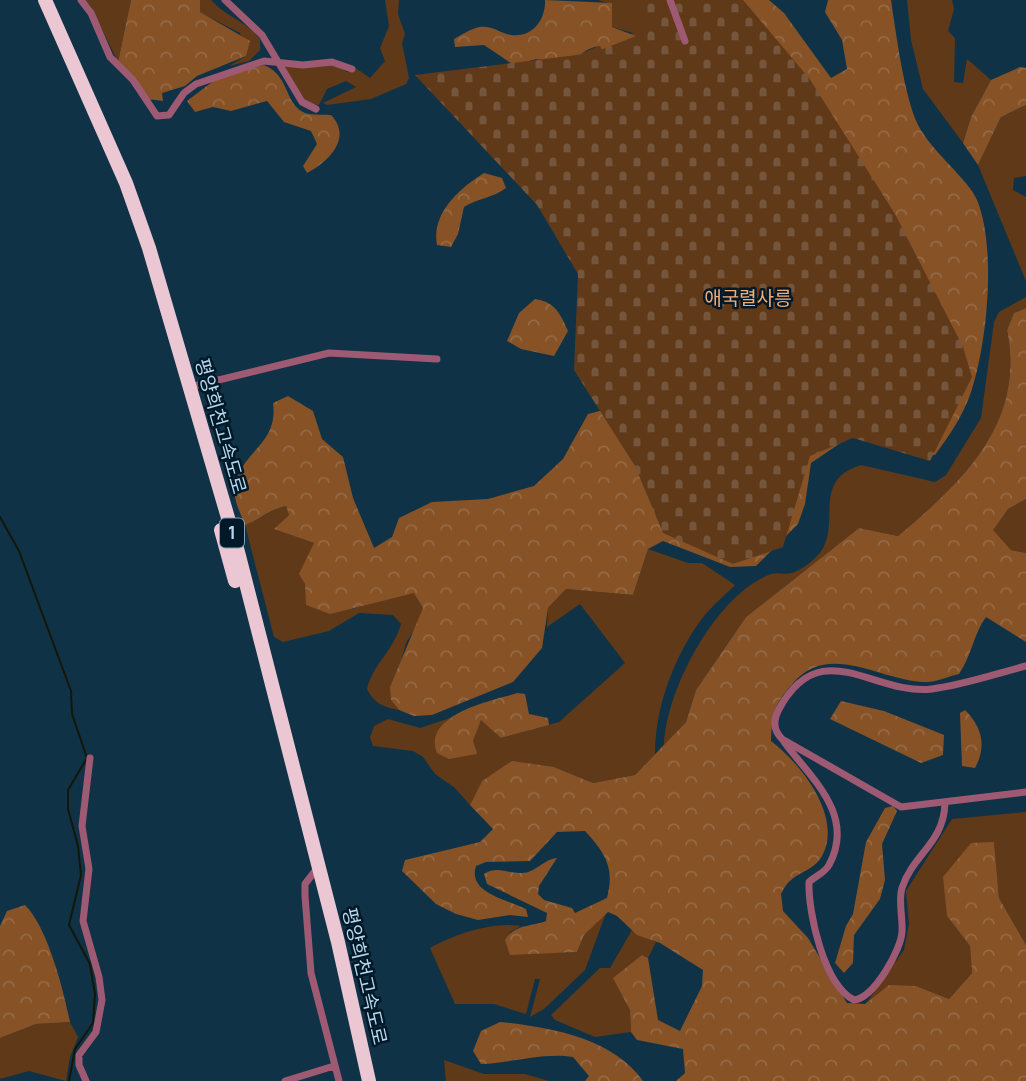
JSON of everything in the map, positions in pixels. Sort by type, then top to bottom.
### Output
[{"type":"highway","name":"평양희천고속도로","points":[[39,0],[127,200],[140,240],[314,871],[362,1081]]},
{"type":"highway","name":"평양희천고속도로","points":[[46,0],[130,193],[189,387],[238,552],[338,942],[369,1081]]},
{"type":"street","points":[[80,0],[91,13],[110,57],[133,80],[157,116],[169,115],[190,87],[215,75],[264,61],[278,60],[303,65],[338,62],[352,69]]},
{"type":"street","points":[[225,0],[261,34],[302,102],[316,109]]},
{"type":"street","points":[[670,0],[685,41]]},
{"type":"street","points":[[189,387],[329,353],[437,359]]},
{"type":"street","points":[[945,803],[945,821],[940,832],[902,889],[902,932],[897,949],[871,990],[854,1000],[841,988],[829,968],[817,937],[809,897],[809,882],[828,867],[835,849],[836,820],[833,807],[825,792],[777,734],[774,722],[779,709],[814,674],[833,669],[929,690],[1026,666]]},
{"type":"street","points":[[782,739],[901,807],[1026,792]]},
{"type":"street","points":[[86,1081],[79,1065],[79,1055],[96,1032],[102,1000],[99,976],[83,922],[82,903],[89,879],[82,826],[90,758]]},
{"type":"street","points":[[314,871],[305,884],[306,928],[318,1009],[338,1081]]},
{"type":"street","points":[[285,1081],[334,1066]]},
{"type":"green space","points":[[84,0],[131,0],[118,62],[90,5]]},
{"type":"green space","points":[[131,0],[200,0],[200,12],[250,41],[246,56],[197,76],[185,86],[162,93],[163,101],[147,99],[118,62]]},
{"type":"green space","points":[[200,0],[211,0],[260,39],[260,50],[249,61],[229,66],[246,56],[240,33],[199,12]]},
{"type":"green space","points":[[385,0],[399,0],[398,14],[405,34],[402,43],[409,78],[406,84],[371,99],[327,105],[323,103],[356,87],[346,81],[327,89],[319,105],[306,103],[286,72],[286,64],[336,65],[347,72],[357,69],[370,78],[385,61],[380,48],[389,26]]},
{"type":"green space","points":[[545,0],[612,3],[612,27],[641,38],[609,64],[600,46],[558,65],[534,59],[518,68],[484,45],[455,47],[454,39],[479,27],[488,27],[511,35],[532,30],[543,14]]},
{"type":"green space","points":[[598,0],[648,0],[658,33],[566,63],[633,33],[612,27],[612,4]]},
{"type":"green space","name":"애국렬사릉","points":[[638,0],[743,0],[809,78],[895,214],[963,347],[972,377],[930,461],[853,438],[810,456],[783,547],[733,564],[663,533],[635,466],[574,370],[578,274],[537,205],[415,75],[593,53],[646,32]]},
{"type":"green space","points":[[724,0],[769,0],[784,13],[831,78],[847,69],[842,40],[825,12],[828,0],[891,0],[905,81],[918,125],[966,183],[977,200],[983,220],[988,270],[985,325],[976,375],[967,403],[935,455],[911,455],[867,438],[848,438],[811,463],[805,504],[798,524],[756,566],[730,567],[663,541],[648,549],[633,595],[566,589],[548,608],[542,648],[513,682],[432,715],[414,716],[399,710],[391,700],[390,687],[423,608],[414,593],[330,614],[306,605],[305,584],[299,574],[314,543],[274,529],[289,515],[286,506],[245,525],[235,497],[237,479],[242,468],[270,430],[273,403],[288,396],[313,411],[322,439],[343,457],[353,498],[374,548],[392,537],[399,518],[432,502],[488,499],[534,486],[563,459],[588,414],[615,407]]},
{"type":"green space","points":[[907,0],[952,0],[954,9],[948,31],[955,38],[954,82],[963,83],[967,59],[991,80],[971,117],[963,143],[923,89],[911,40]]},
{"type":"green space","points":[[264,65],[283,82],[297,108],[309,114],[331,115],[337,124],[339,141],[335,148],[323,163],[307,173],[303,166],[317,144],[311,131],[284,122],[267,101],[231,111],[213,107],[195,112],[187,101],[220,76]]},
{"type":"green space","points":[[1020,67],[1026,68],[1026,105],[1001,117],[978,165],[963,143],[971,117],[991,80]]},
{"type":"green space","points":[[1026,105],[1026,176],[1014,178],[1013,190],[1026,197],[1026,281],[978,165],[1001,117]]},
{"type":"green space","points":[[484,173],[502,178],[506,188],[464,207],[458,234],[451,247],[437,245],[438,222],[443,212],[457,194]]},
{"type":"green space","points":[[1026,297],[1026,308],[1014,313],[1007,330],[1010,363],[1007,394],[998,422],[984,448],[966,472],[898,536],[859,528],[746,617],[696,690],[686,722],[664,745],[667,723],[684,672],[698,646],[731,601],[771,574],[790,574],[796,571],[822,550],[827,538],[832,491],[837,480],[861,465],[935,482],[946,475],[981,418],[994,322],[999,312]]},
{"type":"green space","points":[[535,299],[542,300],[556,309],[568,331],[554,356],[521,349],[507,341],[519,313]]},
{"type":"green space","points":[[1026,308],[1026,499],[1008,509],[993,530],[1011,550],[1026,553],[1026,642],[986,617],[959,674],[927,682],[857,666],[823,665],[808,671],[793,683],[782,698],[773,716],[771,741],[805,776],[823,807],[827,823],[823,854],[816,863],[786,885],[781,894],[783,911],[808,938],[847,1003],[865,1004],[889,985],[916,986],[949,999],[972,973],[970,946],[947,916],[943,877],[971,843],[994,842],[999,898],[1026,945],[1026,1081],[676,1081],[685,1073],[683,1049],[637,1040],[631,1032],[630,1010],[613,978],[642,955],[648,958],[658,1020],[680,1031],[702,986],[703,970],[660,943],[637,935],[617,916],[608,912],[584,935],[577,952],[510,955],[505,940],[509,935],[518,929],[546,921],[547,913],[487,884],[484,874],[498,870],[527,872],[557,858],[539,886],[538,894],[544,900],[572,908],[575,913],[607,898],[609,887],[609,869],[603,854],[585,831],[557,832],[530,861],[486,862],[476,866],[477,883],[483,889],[526,909],[528,917],[510,915],[478,920],[456,914],[436,904],[402,871],[405,860],[480,842],[493,829],[470,805],[482,781],[512,761],[554,767],[593,783],[635,775],[686,722],[696,690],[746,617],[859,528],[898,536],[966,472],[984,448],[998,422],[1007,394],[1010,363],[1007,330],[1014,313]]},
{"type":"green space","points":[[1026,499],[1026,553],[1011,550],[992,530],[1008,509]]},
{"type":"green space","points":[[286,506],[289,515],[275,529],[314,543],[352,609],[391,596],[414,592],[423,608],[420,621],[406,643],[391,700],[399,710],[380,704],[367,689],[374,672],[398,633],[401,624],[393,615],[359,613],[329,631],[283,642],[274,637],[245,525]]},
{"type":"green space","points":[[648,549],[688,563],[702,563],[735,585],[704,616],[684,647],[663,699],[655,754],[635,775],[593,783],[554,767],[482,781],[470,805],[455,788],[435,774],[423,757],[413,751],[373,746],[370,737],[374,726],[388,719],[420,728],[450,718],[445,722],[473,741],[481,719],[501,738],[559,722],[625,663],[580,604],[547,627],[548,608],[566,589],[633,595]]},
{"type":"green space","points":[[518,693],[525,694],[529,714],[548,718],[549,725],[501,738],[481,720],[473,741],[477,754],[449,759],[437,753],[435,740],[440,728],[449,719],[477,705]]},
{"type":"green space","points":[[841,701],[884,711],[944,735],[943,755],[921,763],[830,719]]},
{"type":"green space","points":[[965,710],[971,716],[981,737],[981,752],[975,768],[962,766],[960,713]]},
{"type":"green space","points":[[893,806],[897,811],[882,844],[885,880],[880,899],[854,935],[853,963],[844,973],[835,963],[846,926],[853,914],[866,842],[885,808]]},
{"type":"green space","points":[[1026,812],[1026,945],[999,898],[994,843],[947,916],[970,946],[972,973],[949,999],[916,986],[865,1005],[904,950],[909,924],[906,891],[952,819]]},
{"type":"green space","points":[[25,905],[48,943],[70,1022],[36,1024],[0,1038],[0,926],[7,911]]},
{"type":"green space","points":[[606,913],[585,970],[544,1009],[530,1017],[540,979],[535,979],[526,1014],[494,1004],[455,1004],[430,948],[474,930],[510,925],[521,926],[510,932],[511,954],[577,952],[584,935]]},
{"type":"green space","points":[[632,930],[656,942],[648,958],[642,955],[630,1010],[631,1032],[595,1037],[555,1020],[551,1015],[600,968],[610,968]]},
{"type":"green space","points":[[70,1022],[78,1037],[70,1057],[66,1081],[29,1071],[0,1079],[0,1038],[36,1024]]},
{"type":"green space","points":[[500,1022],[539,1027],[579,1037],[615,1054],[643,1081],[585,1081],[589,1076],[573,1057],[539,1057],[481,1064],[473,1051],[481,1031]]},
{"type":"green space","points":[[444,1060],[484,1074],[525,1074],[549,1081],[446,1081]]},
{"type":"waterway","points":[[0,517],[19,551],[71,691],[72,714],[87,758],[68,790],[68,809],[78,846],[81,875],[69,925],[90,964],[95,994],[93,1023],[75,1049],[69,1081]]}]
